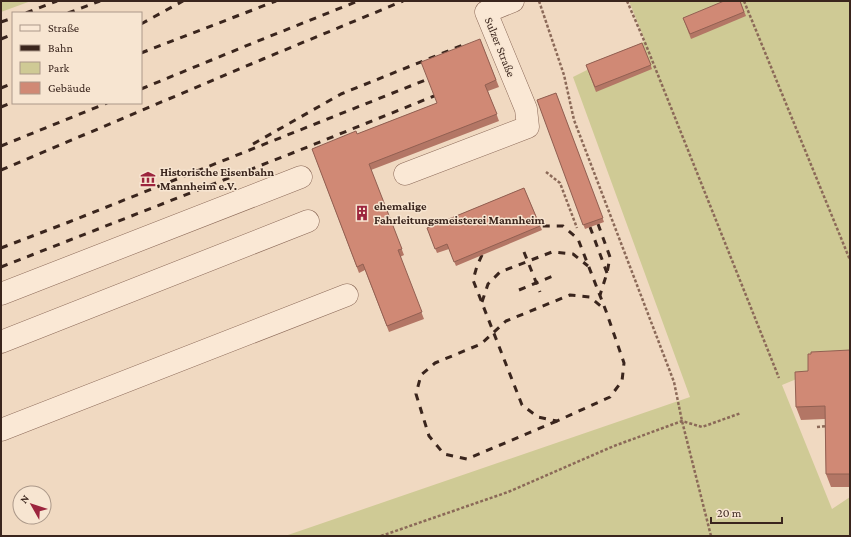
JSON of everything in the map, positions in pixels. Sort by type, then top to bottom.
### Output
[{"type":"street","name":"Sulzer Straße","points":[[405,174],[528,127],[526,109],[486,12],[513,1]]},
{"type":"street","points":[[1,294],[301,177]]},
{"type":"street","points":[[1,342],[308,221]]},
{"type":"street","points":[[1,430],[347,295]]},
{"type":"path","points":[[539,1],[564,75],[574,120],[674,382],[682,422],[711,536]]},
{"type":"path","points":[[627,1],[779,378]]},
{"type":"path","points":[[744,1],[850,260]]},
{"type":"path","points":[[546,172],[560,183],[577,228]]},
{"type":"path","points":[[380,536],[508,492],[614,446],[682,422],[702,427],[741,413]]},
{"type":"path","points":[[817,427],[830,426]]},
{"type":"green space","points":[[1,1],[31,1],[1,12]]},
{"type":"green space","points":[[629,1],[850,1],[850,357],[782,385],[832,509],[850,497],[850,536],[285,536],[690,397],[573,77],[645,41]]},
{"type":"building","points":[[724,1],[740,1],[744,12],[690,34],[683,18]]},
{"type":"building","points":[[480,39],[496,80],[485,85],[497,114],[369,164],[402,249],[398,250],[422,312],[387,326],[363,264],[357,267],[312,149],[356,131],[357,134],[437,103],[421,62]]},
{"type":"building","points":[[642,43],[651,65],[595,87],[586,65]]},
{"type":"building","points":[[556,93],[603,218],[583,225],[537,100]]},
{"type":"building","points":[[524,188],[540,226],[454,262],[447,244],[435,249],[427,228]]},
{"type":"building","points":[[850,350],[850,474],[826,474],[825,406],[796,407],[795,372],[808,371],[808,354],[811,354],[811,352]]},
{"type":"railway","points":[[29,12],[57,1]]},
{"type":"railway","points":[[71,12],[100,1]]},
{"type":"railway","points":[[142,23],[183,1]]},
{"type":"railway","points":[[142,53],[276,1]]},
{"type":"railway","points":[[142,89],[358,1]]},
{"type":"railway","points":[[1,170],[403,1]]},
{"type":"railway","points":[[1,22],[12,18]]},
{"type":"railway","points":[[1,39],[12,34]]},
{"type":"railway","points":[[253,144],[341,94],[463,45]]},
{"type":"railway","points":[[1,248],[438,75]]},
{"type":"railway","points":[[1,88],[12,83]]},
{"type":"railway","points":[[1,267],[444,92]]},
{"type":"railway","points":[[1,107],[12,102]]},
{"type":"railway","points":[[1,146],[105,104]]},
{"type":"railway","points":[[598,224],[610,257],[600,295]]},
{"type":"railway","points":[[482,255],[473,280],[522,405],[538,417],[557,421],[610,397],[622,381],[624,363],[606,311],[578,239],[563,226],[540,226]]},
{"type":"railway","points":[[590,227],[607,273]]},
{"type":"railway","points":[[524,252],[540,292]]},
{"type":"railway","points":[[482,302],[488,284],[500,272],[552,252],[573,254],[588,266]]},
{"type":"railway","points":[[519,290],[553,276]]},
{"type":"railway","points":[[557,421],[467,459],[444,454],[429,436],[416,394],[421,375],[435,363],[481,344],[506,321],[570,295],[590,297],[604,309]]},
{"type":"place","name":"Historische Eisenbahn Mannheim e.V.","points":[[148,179]]},
{"type":"place","name":"ehemalige Fahrleitungsmeisterei Mannheim","points":[[362,213]]}]
